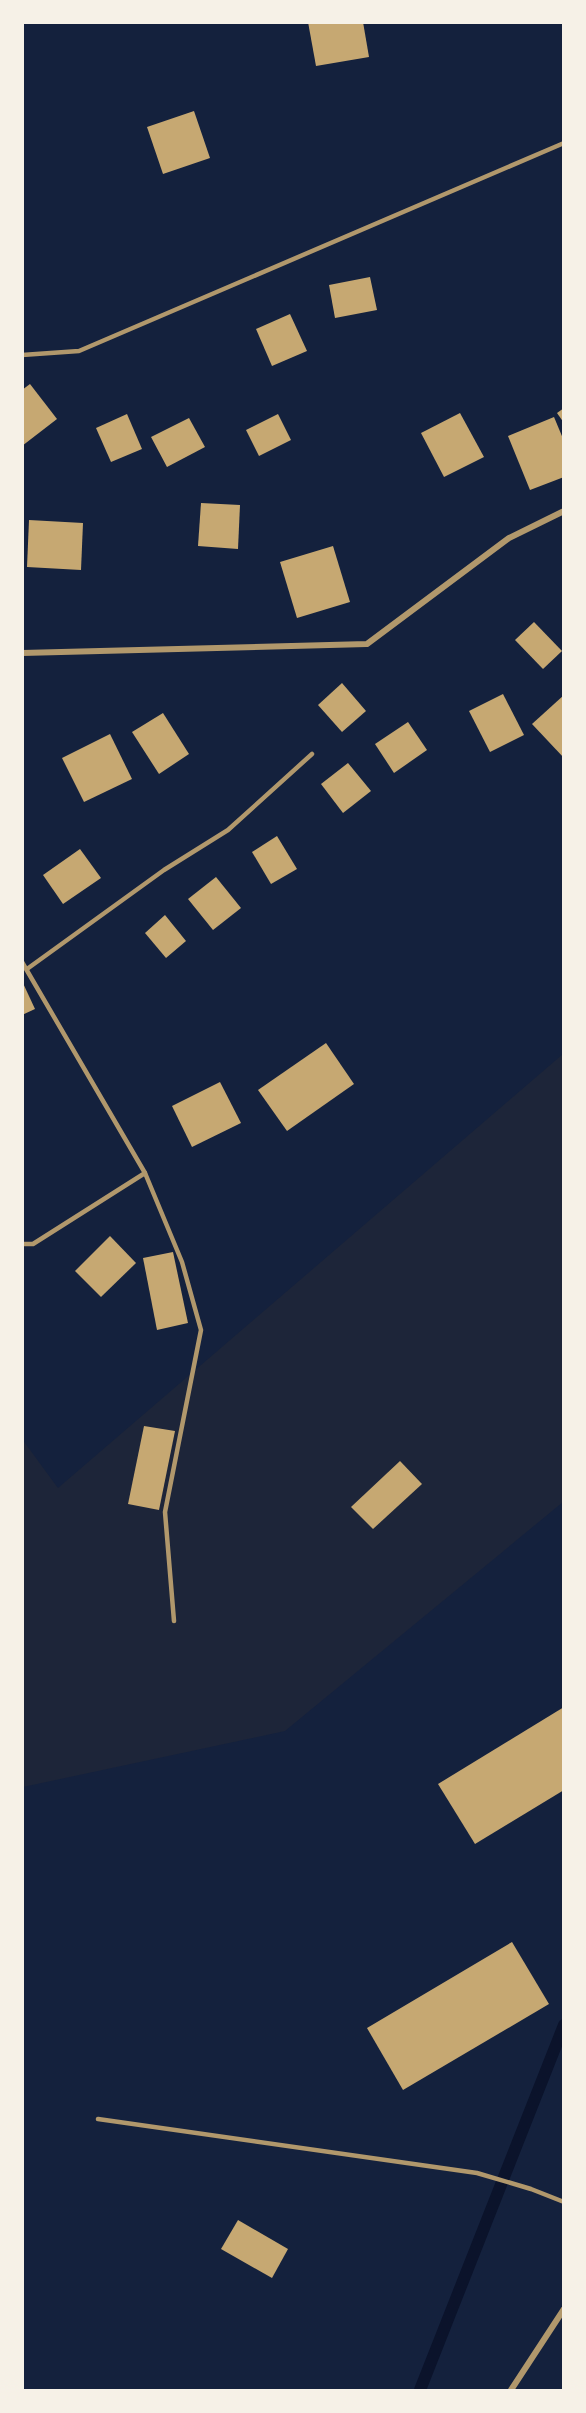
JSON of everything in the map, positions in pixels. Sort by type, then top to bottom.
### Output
[{"type":"street","points":[[22,653],[367,644],[509,538],[564,511]]},
{"type":"street","points":[[511,2391],[564,2309]]},
{"type":"lane","points":[[22,355],[79,351],[564,143]]},
{"type":"lane","points":[[27,969],[164,870],[228,830],[312,754]]},
{"type":"lane","points":[[22,962],[145,1173],[182,1262],[201,1330],[165,1512],[174,1621]]},
{"type":"lane","points":[[22,1244],[33,1244],[145,1173]]},
{"type":"lane","points":[[98,2119],[477,2173],[531,2189],[564,2202]]},
{"type":"shaded area","points":[[563,1054],[563,1502],[285,1731],[23,1787],[22,1439],[58,1488]]},
{"type":"building","points":[[308,22],[363,22],[369,57],[316,66]]},
{"type":"building","points":[[194,111],[210,158],[163,174],[147,127]]},
{"type":"building","points":[[370,277],[377,310],[335,318],[329,285]]},
{"type":"building","points":[[290,314],[307,351],[272,366],[256,329]]},
{"type":"building","points":[[30,384],[57,419],[22,446],[22,390]]},
{"type":"building","points":[[564,408],[564,423],[557,413]]},
{"type":"building","points":[[460,413],[484,457],[444,477],[421,433]]},
{"type":"building","points":[[127,414],[142,449],[111,462],[96,428]]},
{"type":"building","points":[[278,414],[291,440],[259,456],[246,430]]},
{"type":"building","points":[[554,417],[564,441],[564,477],[530,490],[508,436]]},
{"type":"building","points":[[189,418],[205,447],[167,467],[151,437]]},
{"type":"building","points":[[201,503],[240,505],[238,549],[198,546]]},
{"type":"building","points":[[29,520],[83,523],[81,570],[27,567]]},
{"type":"building","points":[[333,546],[350,602],[297,618],[280,562]]},
{"type":"building","points":[[534,622],[562,651],[543,669],[515,640]]},
{"type":"building","points":[[342,683],[366,711],[342,732],[318,705]]},
{"type":"building","points":[[503,694],[524,735],[490,752],[469,711]]},
{"type":"building","points":[[564,695],[564,758],[532,724]]},
{"type":"building","points":[[163,713],[189,754],[159,774],[132,732]]},
{"type":"building","points":[[408,722],[427,750],[394,773],[375,744]]},
{"type":"building","points":[[110,734],[132,779],[84,802],[62,758]]},
{"type":"building","points":[[348,763],[371,791],[343,813],[321,784]]},
{"type":"building","points":[[277,836],[297,869],[271,884],[252,852]]},
{"type":"building","points":[[80,849],[101,878],[63,904],[43,875]]},
{"type":"building","points":[[216,877],[241,908],[213,930],[188,899]]},
{"type":"building","points":[[165,915],[186,941],[166,958],[145,933]]},
{"type":"building","points":[[22,981],[35,1009],[22,1015]]},
{"type":"building","points":[[326,1043],[354,1084],[287,1131],[258,1090]]},
{"type":"building","points":[[220,1082],[241,1123],[192,1147],[172,1106]]},
{"type":"building","points":[[110,1236],[136,1263],[101,1297],[75,1271]]},
{"type":"building","points":[[173,1252],[188,1323],[157,1330],[143,1258]]},
{"type":"building","points":[[144,1426],[175,1431],[159,1510],[128,1504]]},
{"type":"building","points":[[400,1461],[422,1484],[373,1529],[351,1507]]},
{"type":"building","points":[[564,1707],[564,1790],[475,1844],[438,1784]]},
{"type":"building","points":[[512,1942],[549,2004],[403,2090],[367,2028]]},
{"type":"building","points":[[238,2220],[288,2249],[272,2278],[221,2249]]},
{"type":"waterway","points":[[420,2390],[564,2025]]}]
